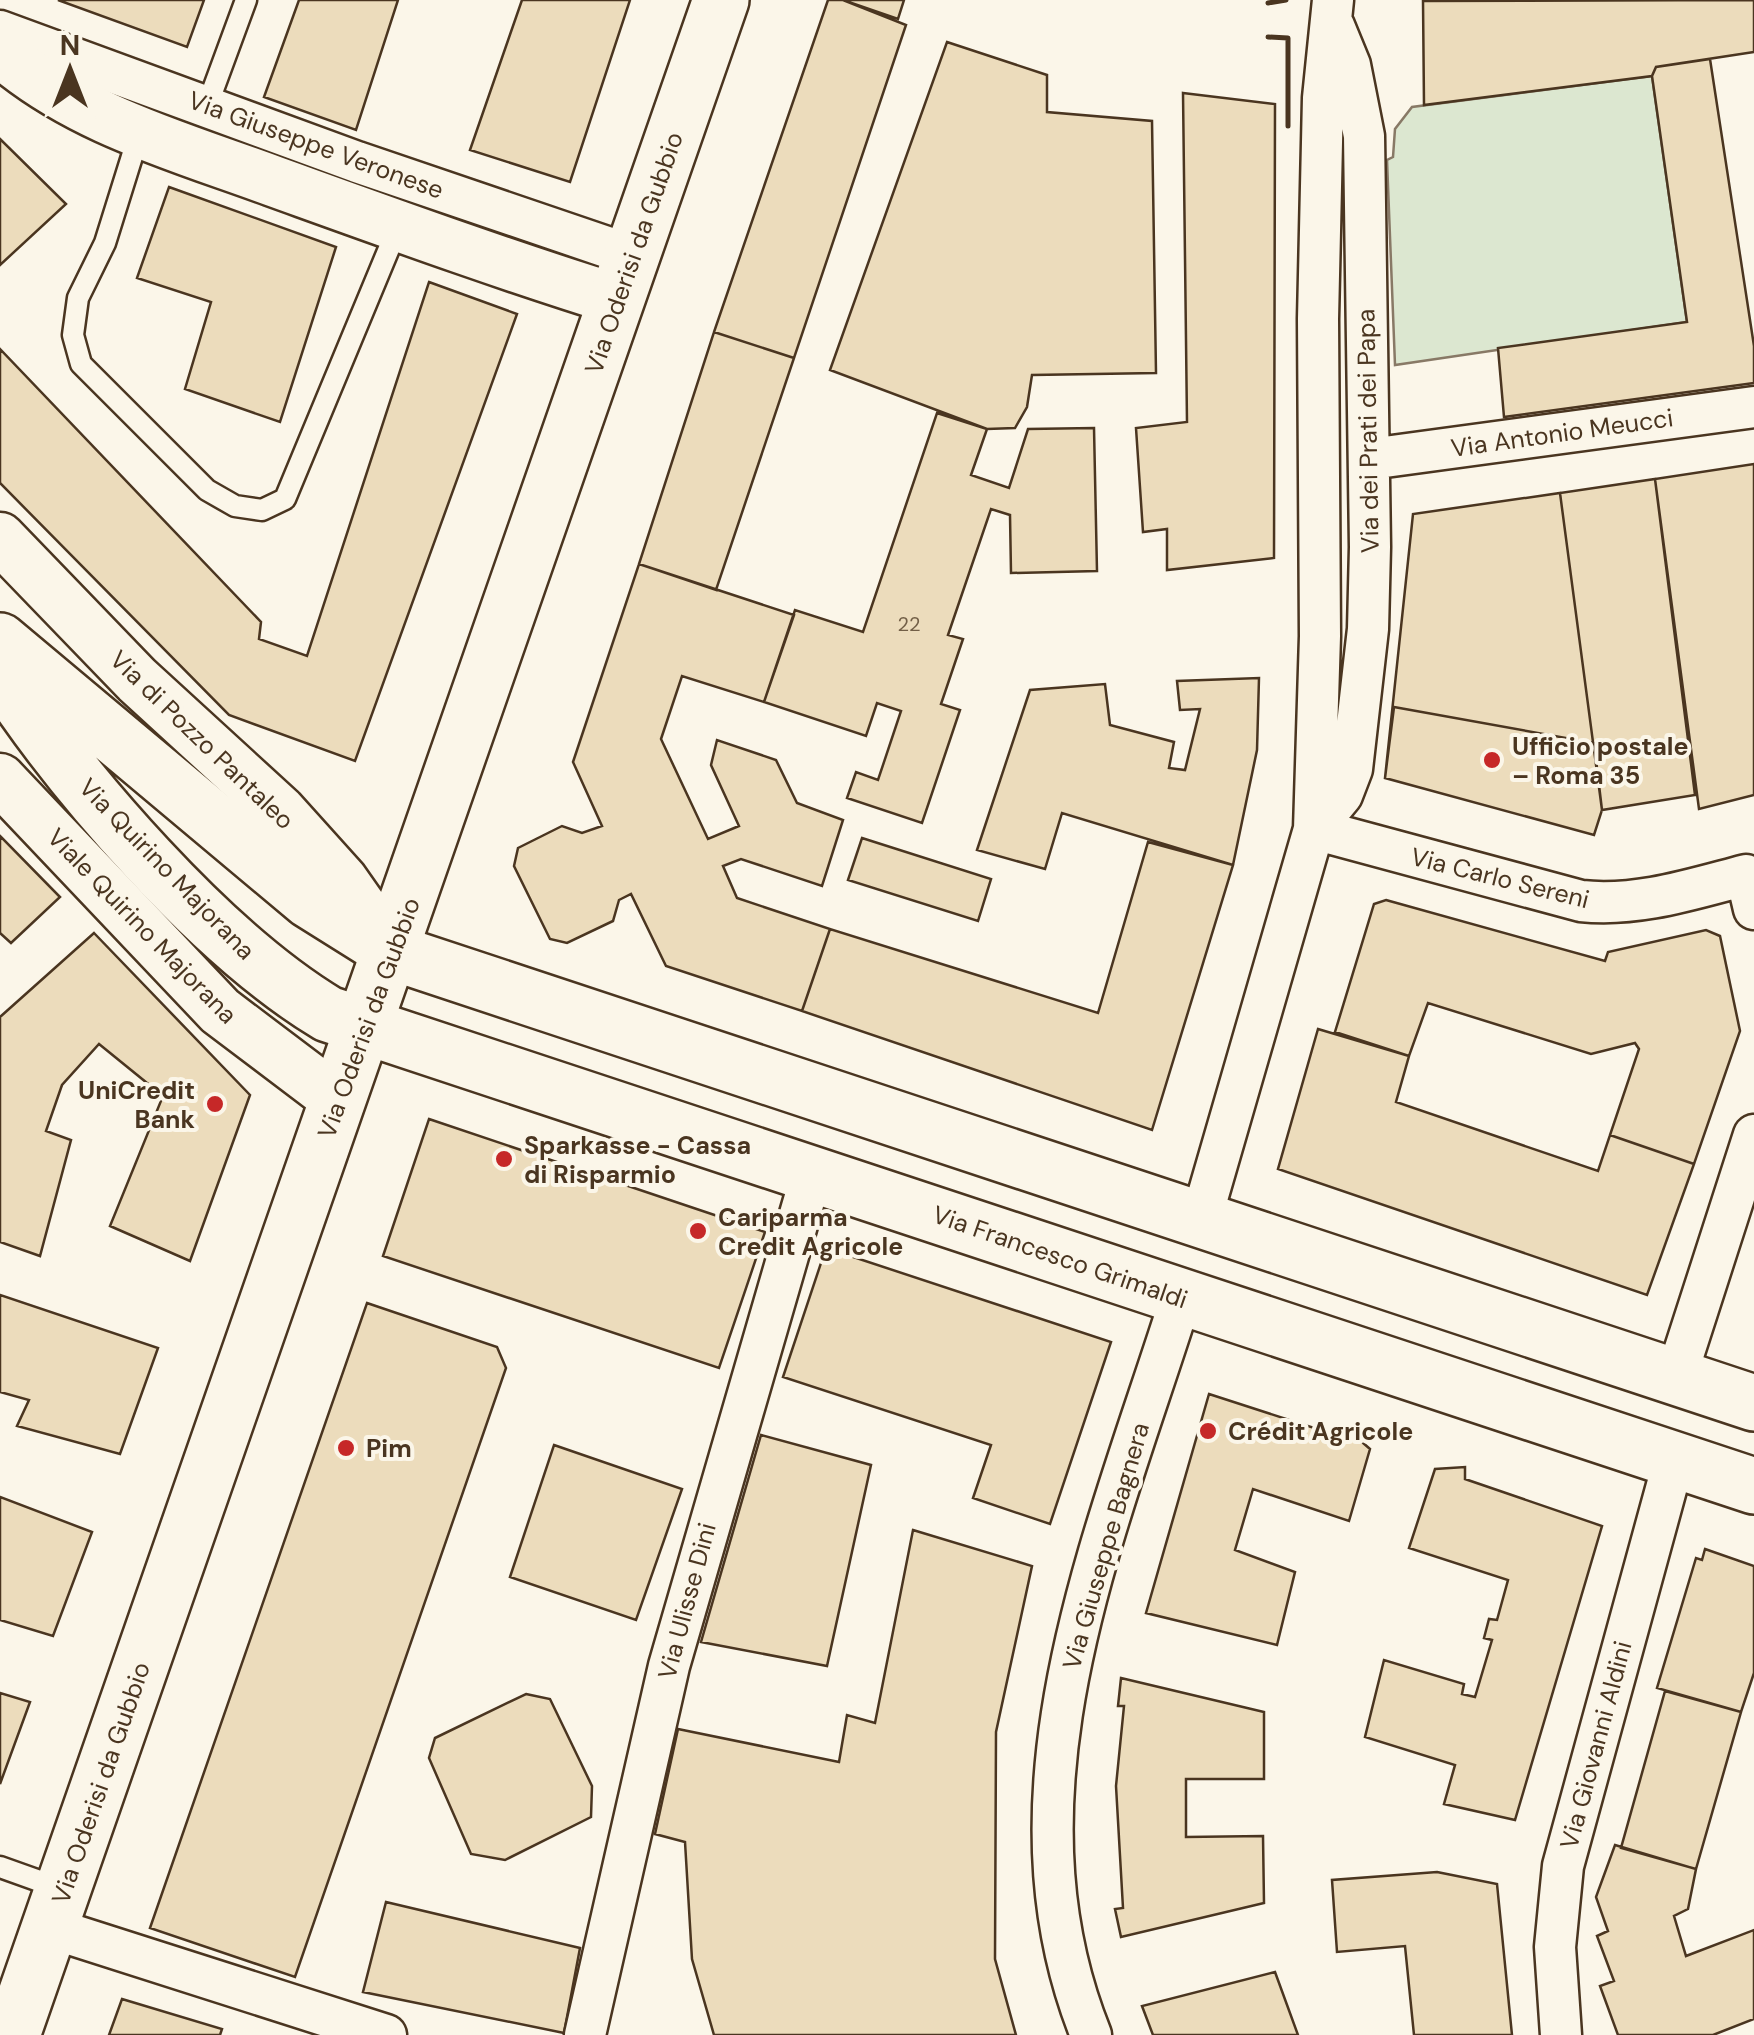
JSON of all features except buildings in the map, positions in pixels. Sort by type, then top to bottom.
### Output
[{"type":"main road","name":"Via Oderisi da Gubbio","points":[[12,2035],[721,0]]},
{"type":"main road","points":[[0,641],[309,900],[392,952],[1200,1223],[1754,1403]]},
{"type":"main road","name":"Via Quirino Majorana","points":[[0,672],[24,709],[106,811],[216,924],[295,994],[328,1014],[366,1028]]},
{"type":"main road","name":"Via Francesco Grimaldi","points":[[366,1028],[1754,1486]]},
{"type":"street","name":"Via dei Prati dei Papa","points":[[1314,829],[1342,796],[1355,751],[1368,628],[1370,460],[1364,136],[1350,66],[1333,12]]},
{"type":"street","name":"Via dei Prati dei Papa","points":[[1200,1223],[1314,829],[1320,636],[1317,461],[1322,153],[1333,12]]},
{"type":"street","name":"Via Giuseppe Veronese","points":[[0,31],[207,106],[626,278]]},
{"type":"street","name":"Via Giuseppe Veronese","points":[[0,51],[70,102],[139,132],[398,226],[626,278]]},
{"type":"street","name":"Via Antonio Meucci","points":[[1370,460],[1754,407]]},
{"type":"street","name":"Via di Pozzo Pantaleo","points":[[0,538],[159,702],[280,811],[343,882],[392,952]]},
{"type":"street","name":"Viale Quirino Majorana","points":[[0,779],[220,1011],[339,1101]]},
{"type":"street","name":"Via Carlo Sereni","points":[[1314,829],[1592,902],[1750,892]]},
{"type":"street","points":[[1676,1376],[1754,1134]]},
{"type":"street","name":"Via Ulisse Dini","points":[[585,2035],[660,1700],[812,1173]]},
{"type":"street","name":"Via Giuseppe Bagnera","points":[[1091,2035],[1071,1972],[1054,1869],[1053,1798],[1061,1717],[1092,1576],[1181,1298]]},
{"type":"street","name":"Via Giovanni Aldini","points":[[1560,2035],[1555,1947],[1563,1866],[1674,1460]]},
{"type":"street","points":[[57,1909],[386,2035]]},
{"type":"lane","points":[[207,106],[246,0]]},
{"type":"lane","points":[[139,132],[105,243],[78,298],[72,335],[81,364],[208,490],[235,506],[262,510],[285,499],[398,226]]},
{"type":"lane","points":[[0,1867],[57,1909]]},
{"type":"green space","points":[[1652,76],[1687,322],[1395,365],[1387,160],[1393,157],[1395,129],[1412,107]]},
{"type":"wall","points":[[1268,3],[1286,0]]},
{"type":"wall","points":[[1268,37],[1288,38],[1288,126]]},
{"type":"place","name":"Ufficio postale – Roma 35","points":[[1492,760]]},
{"type":"place","name":"UniCredit Bank","points":[[215,1104]]},
{"type":"place","name":"Sparkasse - Cassa di Risparmio","points":[[504,1159]]},
{"type":"place","name":"Cariparma Credit Agricole","points":[[698,1231]]},
{"type":"place","name":"Crédit Agricole","points":[[1208,1431]]},
{"type":"place","name":"Pim","points":[[346,1448]]}]
